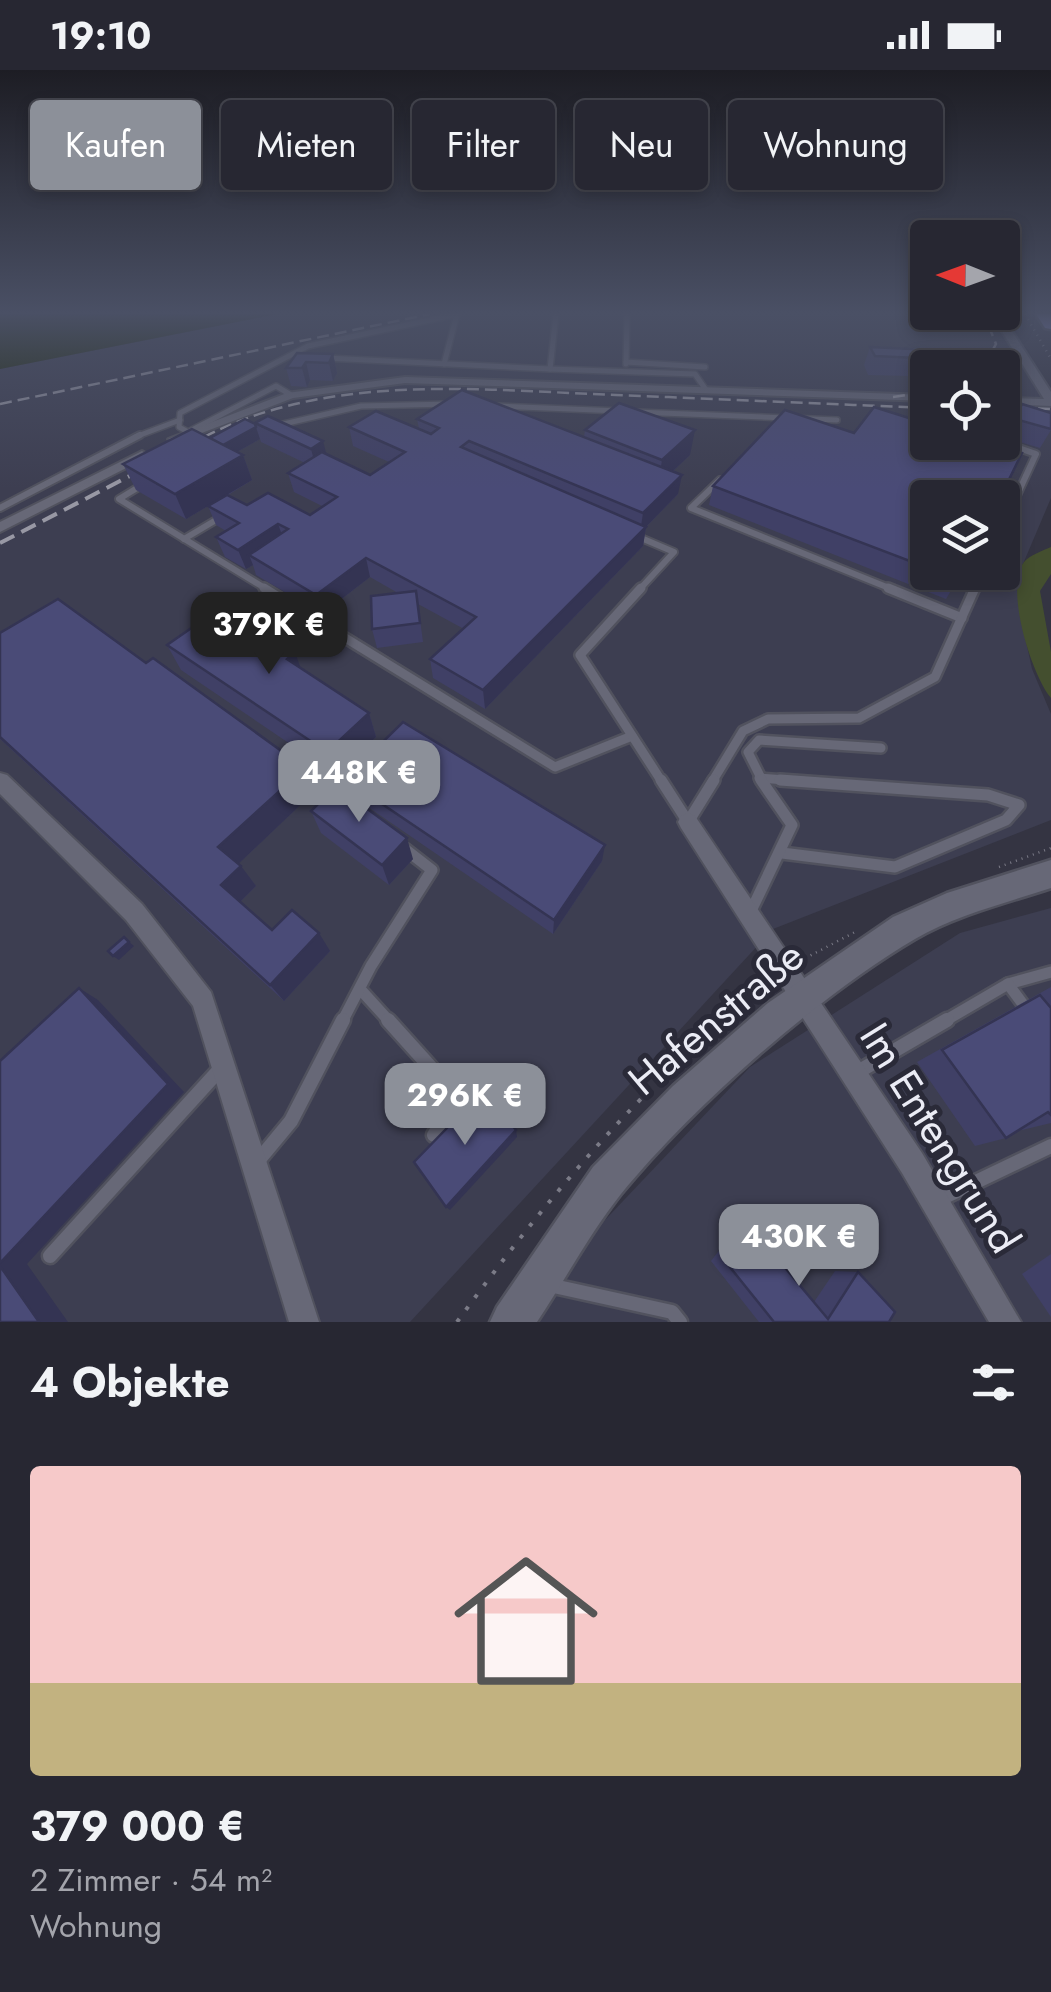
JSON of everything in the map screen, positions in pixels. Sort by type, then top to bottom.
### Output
[{"type":"street","points":[[1033,372],[1051,402]]},
{"type":"street","points":[[0,528],[188,432],[291,395],[350,385],[430,380],[910,397]]},
{"type":"street","points":[[1020,401],[1051,402]]},
{"type":"street","points":[[0,781],[134,912],[203,1000],[304,1322]]},
{"type":"street","name":"Im Entengrund","points":[[688,822],[854,1074],[1006,1322]]},
{"type":"street","name":"Hafenstraße","points":[[512,1322],[607,1181],[686,1099],[804,998],[904,928],[947,908],[1051,874]]},
{"type":"lane","points":[[188,432],[179,428],[180,413],[262,372]]},
{"type":"lane","points":[[641,372],[695,374],[706,390]]},
{"type":"lane","points":[[261,421],[275,426],[305,413],[341,406],[460,404]]},
{"type":"lane","points":[[479,405],[837,420]]},
{"type":"lane","points":[[771,430],[784,418]]},
{"type":"lane","points":[[0,508],[151,429],[180,420]]},
{"type":"lane","points":[[1020,449],[1036,454],[1020,489]]},
{"type":"lane","points":[[731,469],[691,508],[962,618]]},
{"type":"lane","points":[[152,478],[118,499],[555,766],[632,736]]},
{"type":"lane","points":[[184,539],[229,512]]},
{"type":"lane","points":[[619,528],[674,552],[580,655],[688,822],[744,731],[768,719],[859,718],[934,678],[974,590]]},
{"type":"lane","points":[[749,916],[792,825],[759,778],[748,752],[759,740],[881,748]]},
{"type":"lane","points":[[759,778],[988,795],[1019,805],[1006,820],[895,867],[782,853]]},
{"type":"lane","points":[[256,1164],[291,1121],[360,988],[432,870],[391,838]]},
{"type":"lane","points":[[854,1074],[1008,984],[1051,972]]},
{"type":"lane","points":[[1008,984],[1040,1026]]},
{"type":"lane","points":[[360,988],[452,1090],[453,1106],[434,1135]]},
{"type":"lane","points":[[50,1256],[224,1065]]},
{"type":"lane","points":[[935,1202],[1051,1146]]},
{"type":"lane","points":[[537,1282],[672,1312],[680,1322]]},
{"type":"shaded area","points":[[0,372],[910,372],[910,460],[1020,460],[1020,372],[1027,372],[1051,408],[1051,498],[1020,571],[1023,628],[1032,669],[1051,714],[1051,820],[773,929],[410,1322],[0,1322]]},
{"type":"shaded area","points":[[1051,547],[1051,574],[1040,591],[1051,652],[1051,698],[1029,652],[1019,611],[1020,572],[1033,555]]},
{"type":"shaded area","points":[[1051,908],[1051,1322],[535,1322],[588,1238],[750,1067],[960,933]]},
{"type":"building","points":[[462,390],[682,475],[643,513],[469,441],[461,447],[646,527],[483,690],[430,659],[476,617],[366,558],[316,595],[249,555],[288,529],[278,524],[238,550],[216,537],[239,523],[208,506],[227,495],[247,505],[268,493],[310,515],[337,497],[288,473],[322,452],[370,475],[405,452],[349,427],[376,411],[431,434],[439,428],[417,419]]},
{"type":"building","points":[[619,403],[695,430],[662,460],[585,430]]},
{"type":"building","points":[[1022,404],[1051,413],[1051,429],[1020,420]]},
{"type":"building","points":[[874,407],[910,418],[910,460],[1019,460],[1009,480],[910,480],[910,561],[713,486],[785,410],[854,433]]},
{"type":"building","points":[[268,416],[323,441],[311,449],[255,423]]},
{"type":"building","points":[[245,419],[256,427],[223,445],[210,438]]},
{"type":"building","points":[[192,429],[243,455],[175,494],[123,464]]},
{"type":"building","points":[[416,591],[420,623],[372,629],[371,596]]},
{"type":"building","points":[[58,599],[146,663],[153,658],[305,768],[218,847],[241,866],[221,885],[272,930],[292,910],[319,933],[270,985],[0,737],[0,633]]},
{"type":"building","points":[[223,606],[295,652],[287,659],[369,713],[327,752],[167,645]]},
{"type":"building","points":[[403,722],[605,845],[554,920],[345,779]]},
{"type":"building","points":[[336,786],[407,838],[382,865],[311,811]]},
{"type":"building","points":[[124,937],[129,942],[113,956],[108,951]]},
{"type":"building","points":[[79,988],[168,1084],[0,1263],[0,1061]]},
{"type":"building","points":[[1040,995],[1051,1008],[1051,1115],[1048,1112],[1006,1138],[942,1050]]},
{"type":"building","points":[[484,1090],[516,1130],[446,1207],[414,1162]]},
{"type":"building","points":[[751,1227],[828,1319],[858,1272],[895,1312],[889,1322],[774,1322],[725,1261]]},
{"type":"building","points":[[0,1266],[39,1322],[0,1322]]},
{"type":"railway","points":[[0,404],[151,372]]},
{"type":"railway","points":[[204,437],[253,416],[303,402],[406,390],[511,390],[910,407]]},
{"type":"railway","points":[[893,397],[910,395]]},
{"type":"railway","points":[[1020,408],[1051,409]]},
{"type":"railway","points":[[0,543],[209,435]]}]
